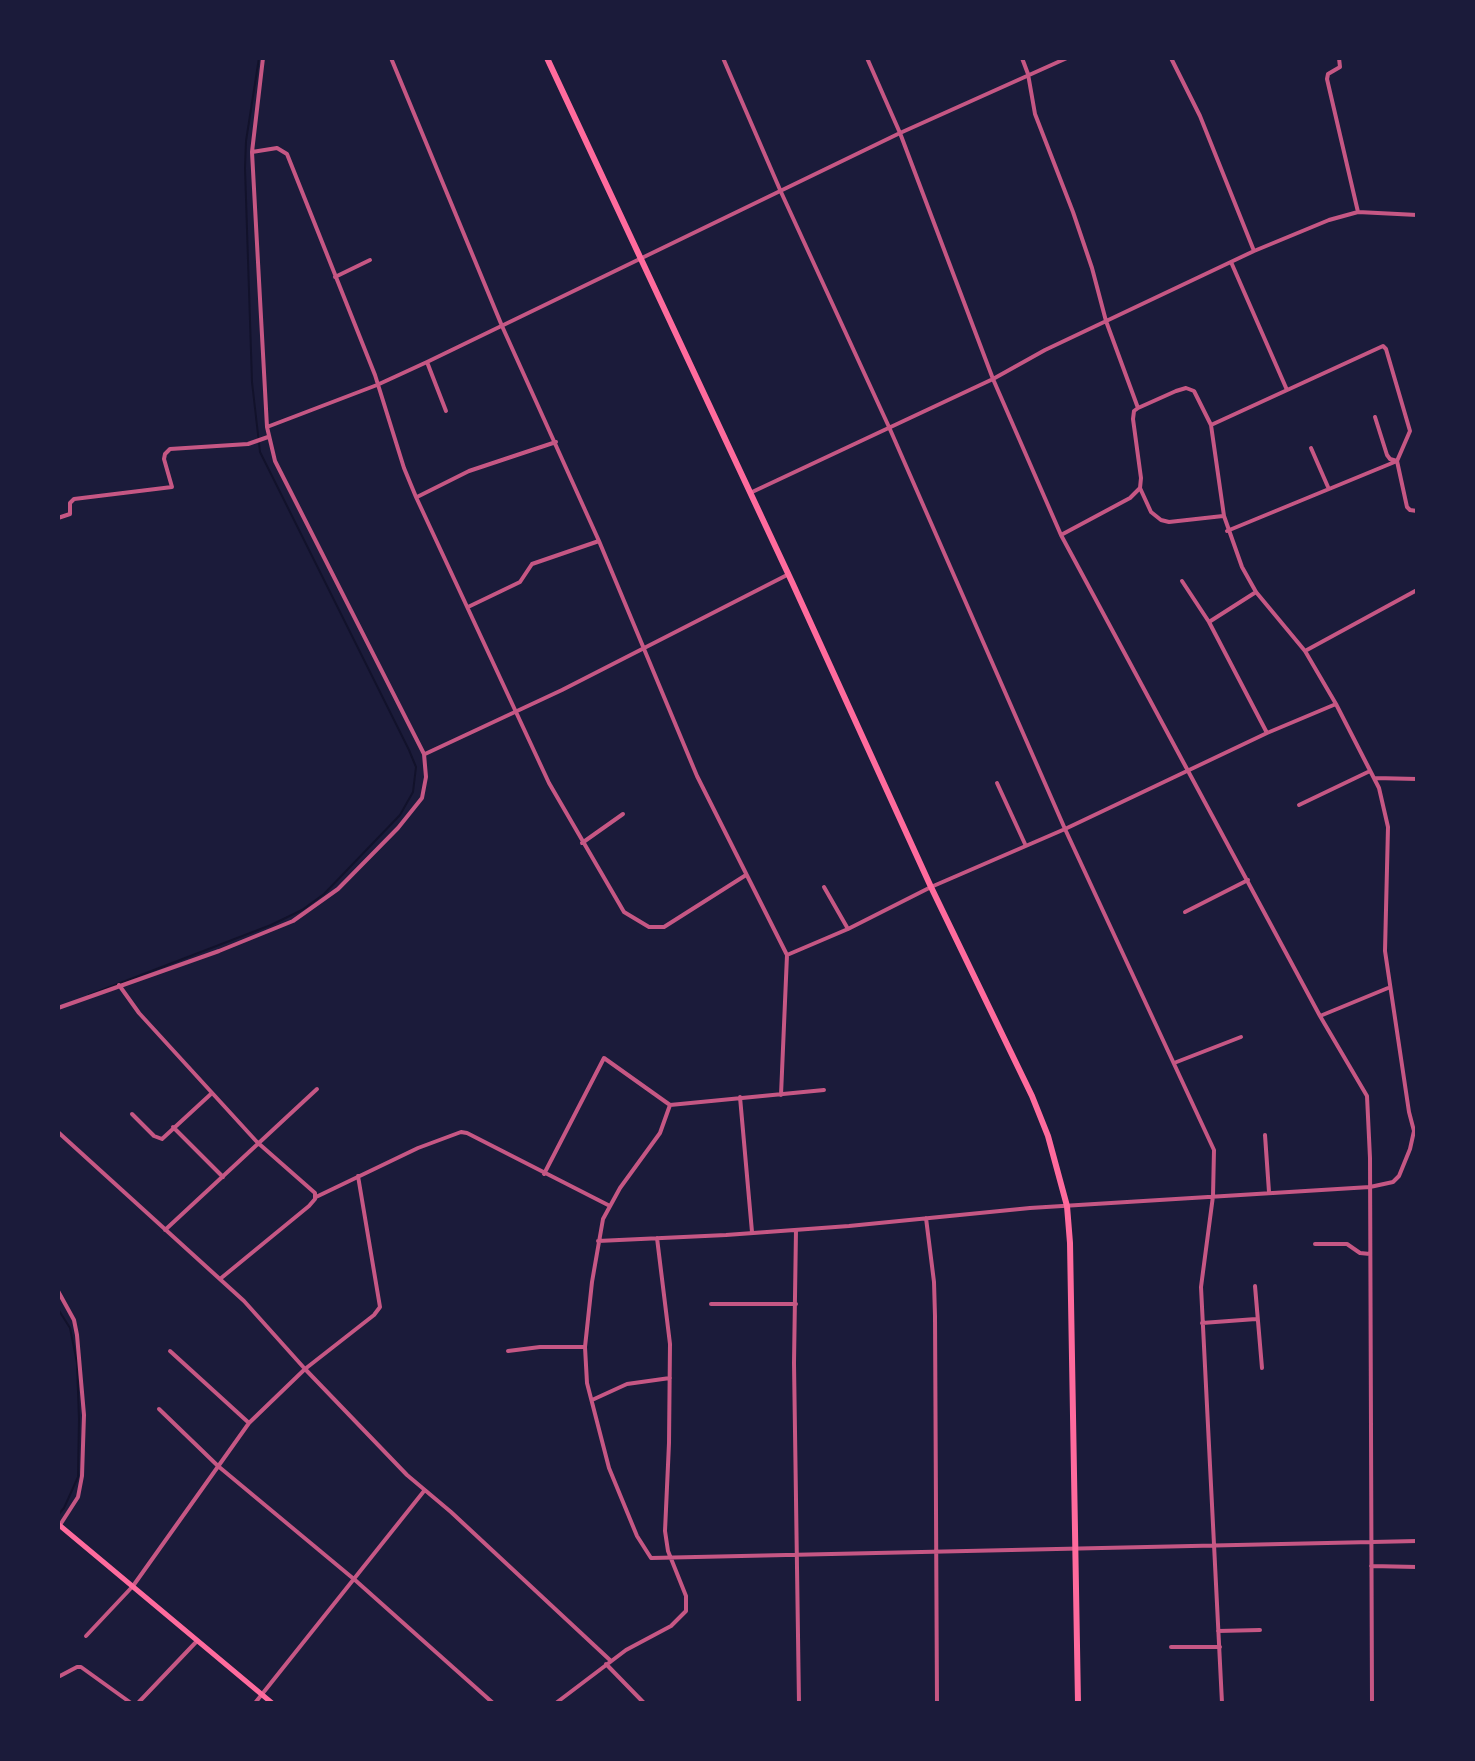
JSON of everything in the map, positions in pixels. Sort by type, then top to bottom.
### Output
[{"type":"highway","points":[[547,58],[789,574],[931,887],[1032,1096],[1057,1165],[1067,1206],[1078,1703]]},
{"type":"main road","points":[[59,1525],[272,1703]]},
{"type":"street","points":[[58,1008],[219,951],[293,921],[338,889],[422,798],[426,777],[424,754],[275,461],[267,437],[252,152],[263,58]]},
{"type":"street","points":[[391,58],[502,326],[599,541],[703,790],[787,955],[781,1095]]},
{"type":"street","points":[[723,58],[1065,829],[1214,1150],[1213,1196],[1201,1277],[1222,1703]]},
{"type":"street","points":[[867,58],[900,133],[993,379],[1061,535],[1320,1016],[1367,1096],[1372,1703]]},
{"type":"street","points":[[1022,58],[1035,114],[1092,268],[1106,321],[1138,408]]},
{"type":"street","points":[[267,427],[377,385],[427,362],[900,133],[1067,58]]},
{"type":"street","points":[[1171,58],[1200,116],[1254,251]]},
{"type":"street","points":[[1339,58],[1340,67],[1326,78],[1358,212]]},
{"type":"street","points":[[252,152],[277,148],[287,154],[377,385],[416,497],[549,783],[624,912],[649,927],[664,927],[746,875]]},
{"type":"street","points":[[750,493],[993,379],[1254,251],[1329,220],[1358,212],[1417,215]]},
{"type":"street","points":[[335,277],[370,260]]},
{"type":"street","points":[[1231,262],[1287,390]]},
{"type":"street","points":[[1211,425],[1384,346],[1410,431],[1397,461],[1407,507],[1417,511]]},
{"type":"street","points":[[427,362],[446,411]]},
{"type":"street","points":[[598,1241],[796,1230],[1067,1206],[1370,1187],[1393,1182],[1399,1176],[1416,1132],[1389,988],[1384,937],[1388,827],[1375,778],[1305,651],[1256,592],[1242,567],[1227,531],[1211,425],[1194,391],[1190,388],[1176,391],[1134,411],[1140,488],[1151,512],[1169,522],[1224,516]]},
{"type":"street","points":[[1375,417],[1387,455],[1397,461]]},
{"type":"street","points":[[58,518],[70,514],[70,503],[74,499],[172,487],[164,459],[170,449],[248,444],[267,437]]},
{"type":"street","points":[[416,497],[469,471],[556,442]]},
{"type":"street","points":[[1311,448],[1328,487]]},
{"type":"street","points":[[1227,531],[1397,461]]},
{"type":"street","points":[[1061,535],[1130,498],[1140,488]]},
{"type":"street","points":[[468,607],[520,582],[532,564],[599,541]]},
{"type":"street","points":[[424,754],[516,712],[789,574]]},
{"type":"street","points":[[1182,581],[1209,622],[1267,733]]},
{"type":"street","points":[[1305,651],[1417,590]]},
{"type":"street","points":[[1209,622],[1256,592]]},
{"type":"street","points":[[787,955],[1336,704]]},
{"type":"street","points":[[1299,805],[1370,771]]},
{"type":"street","points":[[1375,778],[1417,779]]},
{"type":"street","points":[[997,783],[1025,844]]},
{"type":"street","points":[[582,843],[623,814]]},
{"type":"street","points":[[1185,912],[1248,880]]},
{"type":"street","points":[[824,887],[848,929]]},
{"type":"street","points":[[119,985],[139,1013],[257,1142],[313,1191],[315,1197]]},
{"type":"street","points":[[1320,1016],[1389,988]]},
{"type":"street","points":[[1174,1063],[1241,1037]]},
{"type":"street","points":[[544,1174],[604,1058],[670,1105],[824,1090]]},
{"type":"street","points":[[165,1230],[317,1089]]},
{"type":"street","points":[[132,1114],[159,1139],[212,1093]]},
{"type":"street","points":[[740,1097],[752,1232]]},
{"type":"street","points":[[670,1105],[660,1133],[603,1219],[585,1347],[587,1383],[613,1480],[637,1536],[651,1558],[1417,1541]]},
{"type":"street","points":[[173,1127],[223,1177]]},
{"type":"street","points":[[58,1132],[220,1279],[424,1491],[451,1512],[608,1662],[644,1703]]},
{"type":"street","points":[[220,1279],[309,1206],[315,1197],[418,1148],[461,1132],[610,1206]]},
{"type":"street","points":[[1265,1135],[1269,1192]]},
{"type":"street","points":[[86,1636],[133,1586],[249,1423],[305,1369],[380,1307],[358,1176]]},
{"type":"street","points":[[926,1218],[935,1305],[937,1703]]},
{"type":"street","points":[[796,1230],[799,1703]]},
{"type":"street","points":[[556,1703],[608,1662],[671,1626],[686,1611],[686,1596],[671,1559],[665,1531],[670,1378],[668,1314],[657,1238]]},
{"type":"street","points":[[1315,1244],[1347,1244],[1360,1253],[1370,1254]]},
{"type":"street","points":[[1255,1286],[1262,1368]]},
{"type":"street","points":[[58,1291],[68,1307],[77,1335],[84,1427],[78,1497],[59,1525]]},
{"type":"street","points":[[711,1304],[796,1304]]},
{"type":"street","points":[[1202,1323],[1257,1319]]},
{"type":"street","points":[[508,1351],[585,1347]]},
{"type":"street","points":[[170,1351],[249,1423]]},
{"type":"street","points":[[592,1400],[627,1384],[670,1378]]},
{"type":"street","points":[[159,1409],[218,1466],[355,1580],[493,1703]]},
{"type":"street","points":[[255,1703],[424,1491]]},
{"type":"street","points":[[1371,1566],[1417,1567]]},
{"type":"street","points":[[1218,1631],[1260,1630]]},
{"type":"street","points":[[138,1703],[198,1641]]},
{"type":"street","points":[[1171,1647],[1220,1647]]},
{"type":"street","points":[[58,1677],[81,1667],[131,1703]]},
{"type":"waterway","points":[[89,995],[271,925],[302,910],[324,894],[400,815],[413,792],[416,767],[409,750],[260,452],[252,382],[245,168],[246,141],[259,58]]},
{"type":"waterway","points":[[58,1309],[70,1328],[77,1363],[79,1419],[78,1477],[58,1515]]}]
